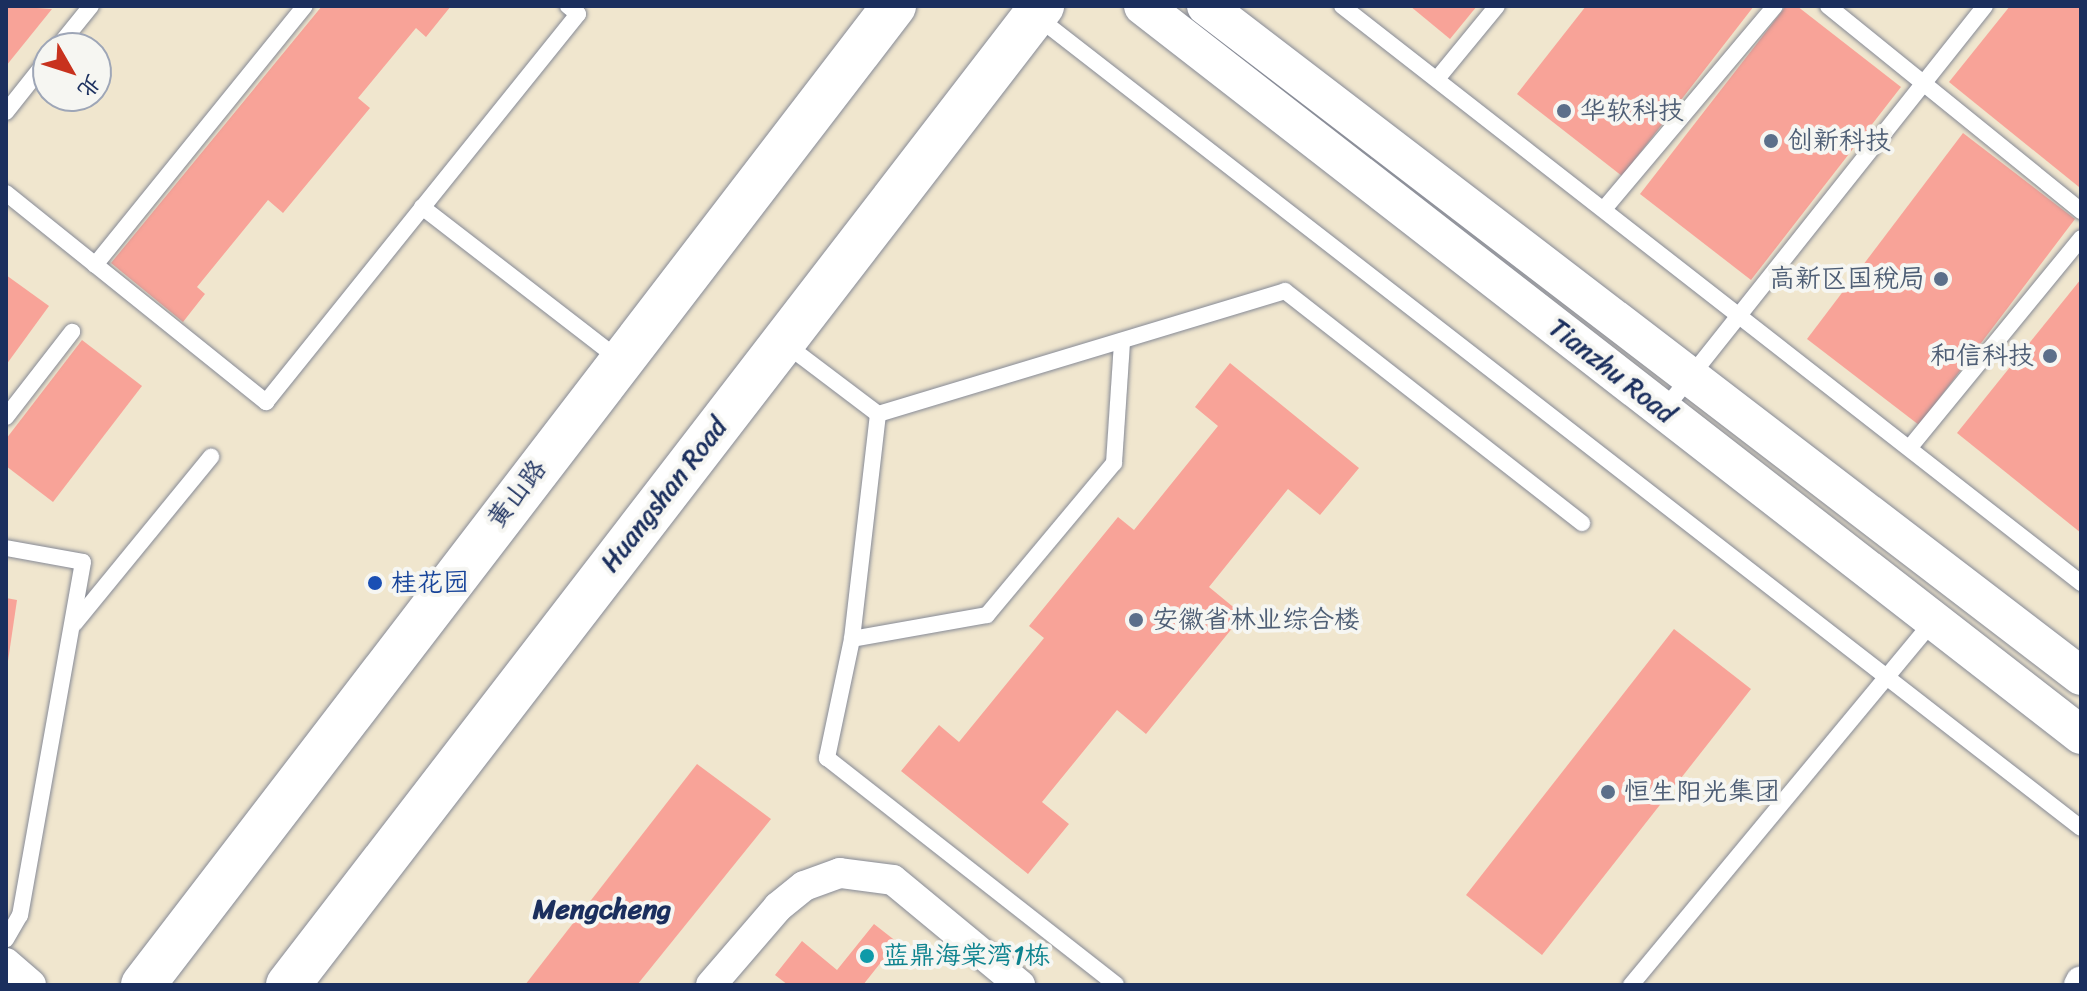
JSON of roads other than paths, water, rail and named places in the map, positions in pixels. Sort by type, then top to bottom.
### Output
[{"type":"main road","name":"黄山路","points":[[143,985],[894,6]]},
{"type":"main road","name":"Huangshan Road","points":[[288,985],[1038,10]]},
{"type":"street","name":"Tianzhu Road","points":[[1143,6],[2081,735]]},
{"type":"street","name":"Tianzhu Road","points":[[1206,6],[1692,374],[2081,676]]},
{"type":"street","points":[[711,985],[778,907],[804,886],[840,873],[893,880],[1020,985]]},
{"type":"street","points":[[6,963],[31,985]]},
{"type":"lane","points":[[70,32],[91,6]]},
{"type":"lane","points":[[95,265],[305,6]]},
{"type":"lane","points":[[6,193],[266,402],[578,14],[568,6]]},
{"type":"lane","points":[[1342,6],[1911,446],[2081,583]]},
{"type":"lane","points":[[1437,79],[1497,6]]},
{"type":"lane","points":[[1604,209],[1775,6]]},
{"type":"lane","points":[[1828,6],[2081,211]]},
{"type":"lane","points":[[1663,411],[1985,6]]},
{"type":"lane","points":[[1038,10],[2081,828]]},
{"type":"lane","points":[[6,112],[32,79]]},
{"type":"lane","points":[[422,207],[621,360]]},
{"type":"lane","points":[[1911,446],[2081,238]]},
{"type":"lane","points":[[878,414],[1285,291],[1582,523]]},
{"type":"lane","points":[[6,417],[72,332]]},
{"type":"lane","points":[[852,639],[987,615],[1114,463],[1122,341]]},
{"type":"lane","points":[[783,342],[878,414]]},
{"type":"lane","points":[[878,414],[852,639],[827,758],[1116,985]]},
{"type":"lane","points":[[73,626],[211,457]]},
{"type":"lane","points":[[6,548],[83,562],[20,915],[6,939]]},
{"type":"lane","points":[[1631,985],[1933,621]]},
{"type":"place","name":"华软科技","points":[[1564,111]]},
{"type":"place","name":"创新科技","points":[[1771,141]]},
{"type":"place","name":"高新区国税局","points":[[1941,279]]},
{"type":"place","name":"和信科技","points":[[2050,356]]},
{"type":"place","name":"桂花园","points":[[375,583]]},
{"type":"place","name":"安徽省林业综合楼","points":[[1136,620]]},
{"type":"place","name":"恒生阳光集团","points":[[1608,792]]},
{"type":"place","name":"蓝鼎海棠湾1栋","points":[[867,956]]},
{"type":"district","name":"Mengcheng","points":[[602,909]]}]
